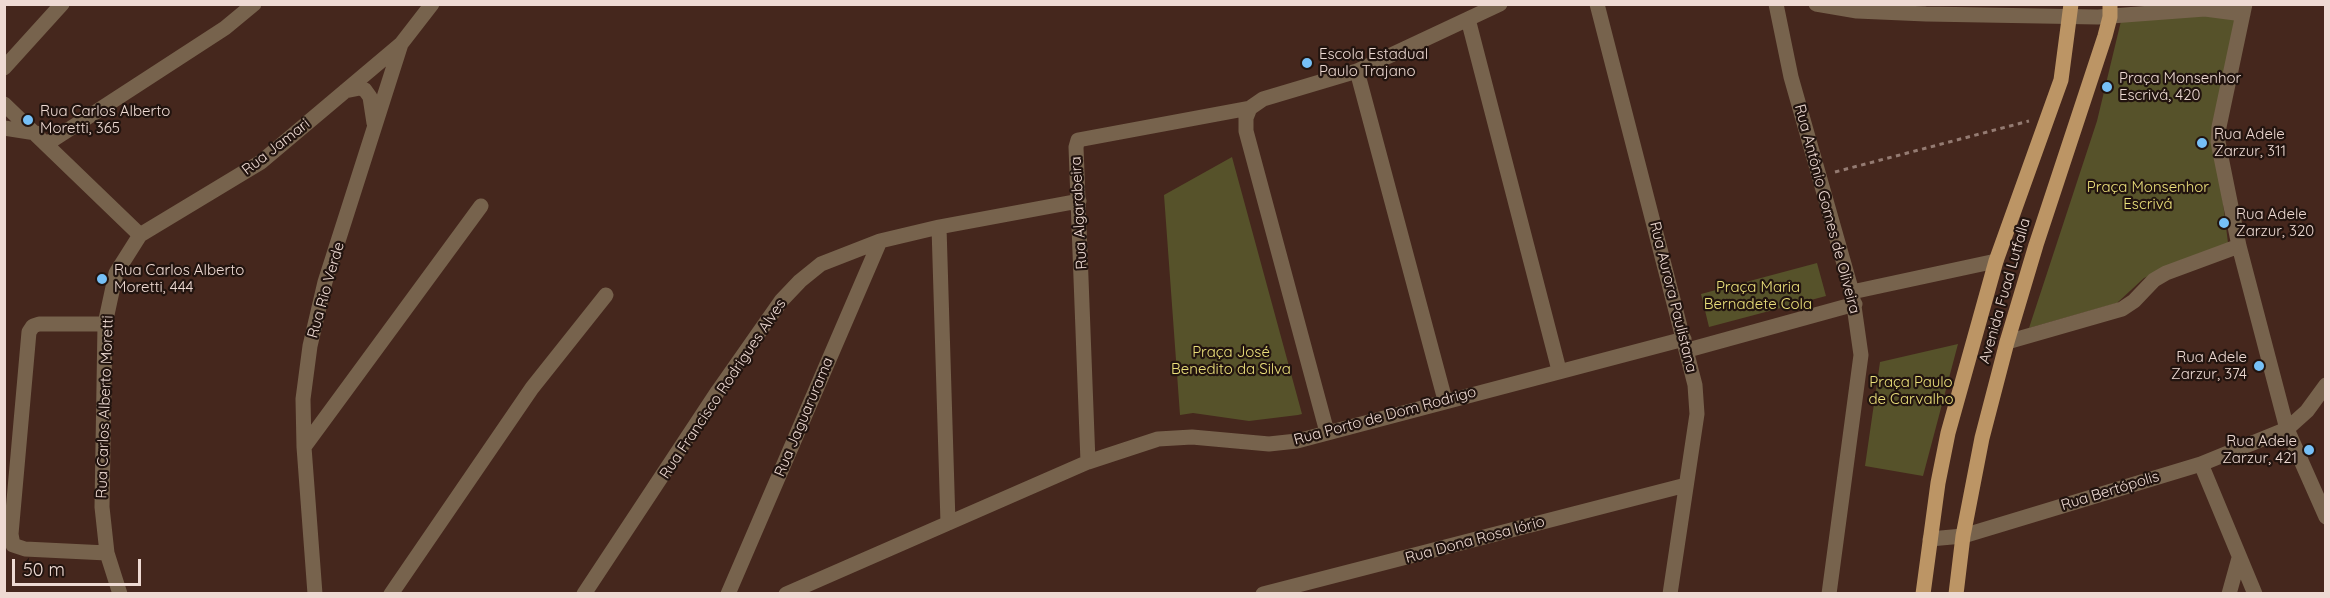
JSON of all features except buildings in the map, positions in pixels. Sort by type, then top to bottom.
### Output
[{"type":"main road","name":"Avenida Fuad Lutfalla","points":[[1923,594],[1948,433],[1996,261],[2061,80],[2072,10]]},
{"type":"main road","name":"Avenida Fuad Lutfalla","points":[[1956,594],[1963,536],[1982,438],[2007,342],[2110,11]]},
{"type":"street","points":[[4,68],[63,4]]},
{"type":"street","points":[[4,128],[42,138],[216,34],[254,4]]},
{"type":"street","name":"Rua Rio Verde","points":[[315,594],[304,447],[303,399],[310,346],[325,282],[401,44],[432,4]]},
{"type":"street","name":"Rua Algarabeira","points":[[1088,462],[1076,147],[1083,137],[1250,108],[1263,99],[1357,71],[1500,4]]},
{"type":"street","name":"Rua Aurora Paulistana","points":[[1597,4],[1695,385],[1697,414],[1670,594]]},
{"type":"street","name":"Rua Antônio Gomes de Oliveira","points":[[1776,4],[1791,77],[1854,298],[1861,355],[1829,594]]},
{"type":"street","points":[[1816,4],[1857,11],[1926,14],[2205,7],[2244,9],[2221,117],[2218,142],[2239,246],[2287,429],[2325,517]]},
{"type":"street","points":[[1467,19],[1559,370]]},
{"type":"street","name":"Rua Jamari","points":[[141,235],[261,162],[401,44]]},
{"type":"street","points":[[1357,71],[1445,400]]},
{"type":"street","points":[[345,92],[360,88],[365,90],[373,108],[374,132]]},
{"type":"street","points":[[4,104],[141,235]]},
{"type":"street","points":[[1250,108],[1246,118],[1246,131],[1327,432]]},
{"type":"street","name":"Rua Francisco Rodrigues Alves","points":[[584,594],[718,391],[781,301],[800,280],[822,264],[880,241],[939,227],[1079,201]]},
{"type":"street","points":[[304,447],[481,206]]},
{"type":"street","points":[[939,227],[948,523]]},
{"type":"street","name":"Rua Carlos Alberto Moretti","points":[[120,594],[107,553],[102,507],[105,324],[109,293],[116,273],[141,235]]},
{"type":"street","name":"Rua Jaguarurama","points":[[728,594],[880,241]]},
{"type":"street","points":[[2007,342],[2122,309],[2134,301],[2154,280],[2166,273],[2239,246]]},
{"type":"street","name":"Rua Porto de Dom Rodrigo","points":[[786,594],[1088,462],[1158,439],[1192,437],[1269,444],[1297,441],[1559,370],[1686,344],[1996,261]]},
{"type":"street","points":[[391,594],[532,388],[606,295]]},
{"type":"street","points":[[105,324],[39,324],[33,326],[29,332],[12,512],[13,545],[25,549],[107,553]]},
{"type":"street","points":[[2287,429],[2307,411],[2325,385]]},
{"type":"street","name":"Rua Bertópolis","points":[[1930,539],[1963,536],[2201,464],[2287,429]]},
{"type":"street","points":[[2201,464],[2255,594]]},
{"type":"street","name":"Rua Dona Rosa Iório","points":[[1263,594],[1686,485]]},
{"type":"street","points":[[2229,594],[2239,558]]},
{"type":"path","points":[[1819,176],[2047,117]]},
{"type":"green space","name":"Praça Monsenhor Escrivá","points":[[2206,13],[2235,20],[2215,138],[2228,243],[2144,278],[2117,303],[2029,328],[2097,121],[2121,21]]},
{"type":"green space","name":"Praça José Benedito da Silva","points":[[1232,157],[1302,414],[1249,421],[1193,413],[1180,415],[1164,195]]},
{"type":"green space","name":"Praça Maria Bernadete Cola","points":[[1817,263],[1826,296],[1709,327],[1701,294]]},
{"type":"green space","name":"Praça Paulo de Carvalho","points":[[1958,344],[1923,476],[1865,466],[1880,362]]},
{"type":"place","name":"Escola Estadual Paulo Trajano","points":[[1307,63]]},
{"type":"place","name":"Praça Monsenhor Escrivá, 420","points":[[2107,87]]},
{"type":"place","name":"Rua Carlos Alberto Moretti, 365","points":[[28,120]]},
{"type":"place","name":"Rua Adele Zarzur, 311","points":[[2202,143]]},
{"type":"place","name":"Rua Adele Zarzur, 320","points":[[2224,223]]},
{"type":"place","name":"Rua Carlos Alberto Moretti, 444","points":[[102,279]]},
{"type":"place","name":"Rua Adele Zarzur, 374","points":[[2259,366]]},
{"type":"place","name":"Rua Adele Zarzur, 421","points":[[2309,450]]}]
